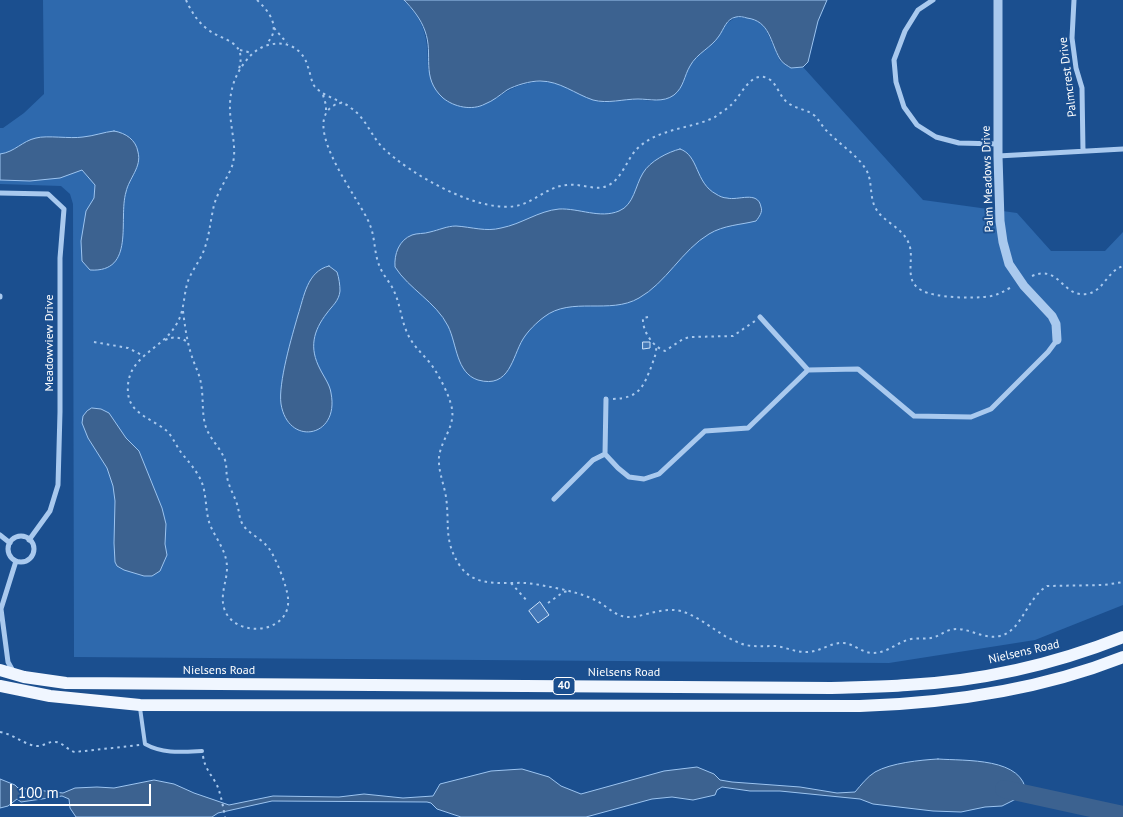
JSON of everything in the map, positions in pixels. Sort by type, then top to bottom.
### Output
[{"type":"main road","name":"Nielsens Road","points":[[0,670],[16,675],[66,684],[830,688],[898,686],[950,681],[1002,672],[1056,660],[1123,637]]},
{"type":"main road","name":"40","points":[[0,686],[50,696],[140,705],[895,705],[936,702],[1014,689],[1064,677],[1123,657]]},
{"type":"street","points":[[933,0],[918,10],[905,31],[894,60],[896,82],[904,107],[917,125],[936,137],[959,143],[998,144]]},
{"type":"street","name":"Palm Meadows Drive","points":[[998,0],[998,156],[1000,221],[1003,242],[1010,264],[1024,286],[1052,316],[1056,324],[1057,340]]},
{"type":"street","name":"Palmcrest Drive","points":[[1074,0],[1072,38],[1076,68],[1082,88],[1083,152]]},
{"type":"street","points":[[998,156],[1123,149]]},
{"type":"street","name":"Meadowview Drive","points":[[0,193],[48,194],[64,209],[60,258],[58,484],[50,510],[29,540]]},
{"type":"street","points":[[760,317],[808,370]]},
{"type":"street","points":[[606,399],[605,454],[629,477],[644,479],[659,474],[705,431],[748,428],[808,370],[858,369],[914,416],[971,417],[991,409],[1048,352],[1057,340]]},
{"type":"street","points":[[554,499],[593,460],[605,454]]},
{"type":"street","points":[[0,535],[10,543]]},
{"type":"street","points":[[20,537],[29,540],[34,548],[33,554],[24,562],[16,561],[9,554],[10,543],[12,540],[20,537]]},
{"type":"street","points":[[16,561],[1,610],[8,662],[16,675]]},
{"type":"lane","points":[[140,705],[145,744],[155,749],[171,752],[202,751]]},
{"type":"path","points":[[164,341],[173,330],[183,311],[188,282],[202,255],[209,234],[216,199],[233,164],[235,154],[230,104],[232,89],[241,63],[236,44],[208,30],[190,10],[186,0]]},
{"type":"path","points":[[257,0],[270,14],[274,28],[284,41],[297,49],[305,59],[314,85],[323,94],[349,106],[357,112],[380,146],[419,174],[465,198],[498,207],[514,207],[528,202],[552,188],[566,184],[608,186],[615,180],[632,154],[640,146],[652,138],[712,118],[726,110],[748,83],[756,77],[765,77],[772,81],[780,96],[787,102],[815,116],[823,128],[865,167],[869,178],[872,203],[878,212],[901,232],[909,242],[911,278],[914,287],[930,294],[968,297],[996,295],[1010,288]]},
{"type":"path","points":[[265,46],[272,36],[274,28]]},
{"type":"path","points":[[238,73],[252,53],[265,46],[280,43],[291,46]]},
{"type":"path","points":[[238,49],[246,53],[252,53]]},
{"type":"path","points":[[323,94],[326,104],[324,135],[345,182],[370,223],[378,263],[394,290],[408,335],[417,349],[434,367],[452,411],[452,425],[440,450],[438,462],[446,493],[447,531],[451,547],[463,570],[470,577],[483,581],[531,583],[570,591],[591,598],[625,618],[656,611],[671,610],[685,612],[729,638],[748,646],[776,646],[812,652],[843,643],[872,653],[884,651],[912,639],[939,636],[955,628],[982,636],[1002,636],[1011,631],[1034,596],[1048,586],[1104,585],[1123,582]]},
{"type":"path","points":[[326,114],[333,106],[342,103]]},
{"type":"path","points":[[1032,276],[1047,273],[1057,277],[1061,284],[1070,290],[1086,294],[1098,290],[1118,268],[1123,266]]},
{"type":"path","points":[[183,311],[188,342],[200,379],[207,430],[226,463],[227,475],[240,520],[242,525],[265,543],[272,552],[287,588],[288,610],[284,618],[275,624],[265,627],[244,627],[234,622],[226,614],[222,596],[227,566],[225,556],[210,525],[204,489],[198,475],[168,432],[135,410],[129,400],[130,377],[134,366],[144,356],[164,341],[173,337],[179,337],[188,342]]},
{"type":"path","points":[[648,317],[643,318],[642,323],[656,345],[665,351],[683,339],[690,337],[732,336],[760,317]]},
{"type":"path","points":[[94,342],[128,348],[144,356]]},
{"type":"path","points":[[606,399],[626,398],[640,390],[655,357],[656,345]]},
{"type":"path","points":[[510,583],[528,602]]},
{"type":"path","points":[[548,603],[562,593],[570,591]]},
{"type":"path","points":[[0,732],[39,747],[53,741],[58,742],[71,751],[76,752],[134,747],[145,744]]},
{"type":"path","points":[[202,751],[205,766],[216,784],[221,797],[225,817]]},
{"type":"shaded area","points":[[43,0],[403,0],[417,16],[424,32],[428,70],[497,98],[520,85],[545,82],[554,83],[602,102],[653,101],[689,67],[696,57],[710,46],[726,24],[736,17],[760,21],[780,61],[791,68],[803,67],[923,200],[1017,213],[1051,251],[1105,251],[1123,232],[1123,605],[1035,640],[889,663],[74,657],[73,204],[70,194],[61,186],[0,184],[0,128],[3,128],[24,113],[44,94]]},
{"type":"shaded area","points":[[404,0],[827,0],[818,21],[808,62],[803,67],[791,68],[782,62],[768,33],[760,23],[755,20],[737,17],[728,22],[716,40],[693,61],[677,92],[665,99],[599,101],[554,83],[540,81],[515,86],[488,103],[469,108],[447,101],[436,90],[430,74],[425,31],[416,14]]},
{"type":"shaded area","points":[[114,131],[123,133],[133,141],[138,152],[138,163],[126,192],[122,242],[119,254],[114,263],[104,269],[90,270],[82,261],[81,241],[86,211],[94,198],[95,185],[82,170],[60,178],[30,181],[0,180],[0,154],[36,138],[91,136]]},
{"type":"shaded area","points":[[680,149],[691,157],[704,183],[716,194],[731,199],[752,197],[756,199],[761,209],[756,221],[726,227],[709,234],[690,249],[649,292],[628,303],[566,308],[544,317],[527,333],[508,370],[497,380],[489,382],[478,380],[465,371],[443,317],[395,267],[395,257],[398,248],[404,240],[414,234],[428,233],[453,226],[484,229],[501,228],[551,210],[567,209],[597,214],[619,211],[631,200],[646,169],[670,152]]},
{"type":"shaded area","points":[[329,266],[337,272],[340,291],[337,301],[318,326],[314,340],[314,354],[331,393],[332,408],[328,420],[321,428],[312,432],[302,431],[293,427],[286,418],[281,404],[283,372],[307,286],[316,273]]},
{"type":"shaded area","points":[[92,408],[101,409],[109,413],[126,438],[139,451],[162,508],[166,524],[165,544],[167,555],[160,571],[152,576],[144,576],[124,570],[117,566],[115,562],[115,501],[113,486],[107,468],[88,438],[82,423],[83,416]]},
{"type":"shaded area","points":[[938,759],[977,761],[1005,767],[1016,773],[1023,782],[1026,794],[1002,806],[961,812],[933,811],[873,804],[860,799],[780,791],[750,791],[722,787],[717,790],[715,795],[693,800],[672,797],[652,799],[586,817],[461,817],[437,809],[427,802],[272,801],[218,813],[212,817],[76,817],[70,808],[69,799],[62,796],[21,802],[17,799],[8,806],[0,808],[0,779],[18,788],[63,793],[75,788],[114,788],[154,780],[174,784],[229,805],[273,796],[339,797],[364,794],[403,798],[433,796],[440,784],[491,771],[522,769],[549,777],[561,786],[581,794],[664,771],[697,767],[714,774],[720,780],[800,787],[837,793],[855,792],[872,774],[889,766]]},
{"type":"building","points":[[643,342],[650,342],[650,348],[643,349]]},
{"type":"building","points":[[540,602],[549,615],[538,623],[529,611]]},
{"type":"waterway","points":[[1004,789],[1123,815]]}]
